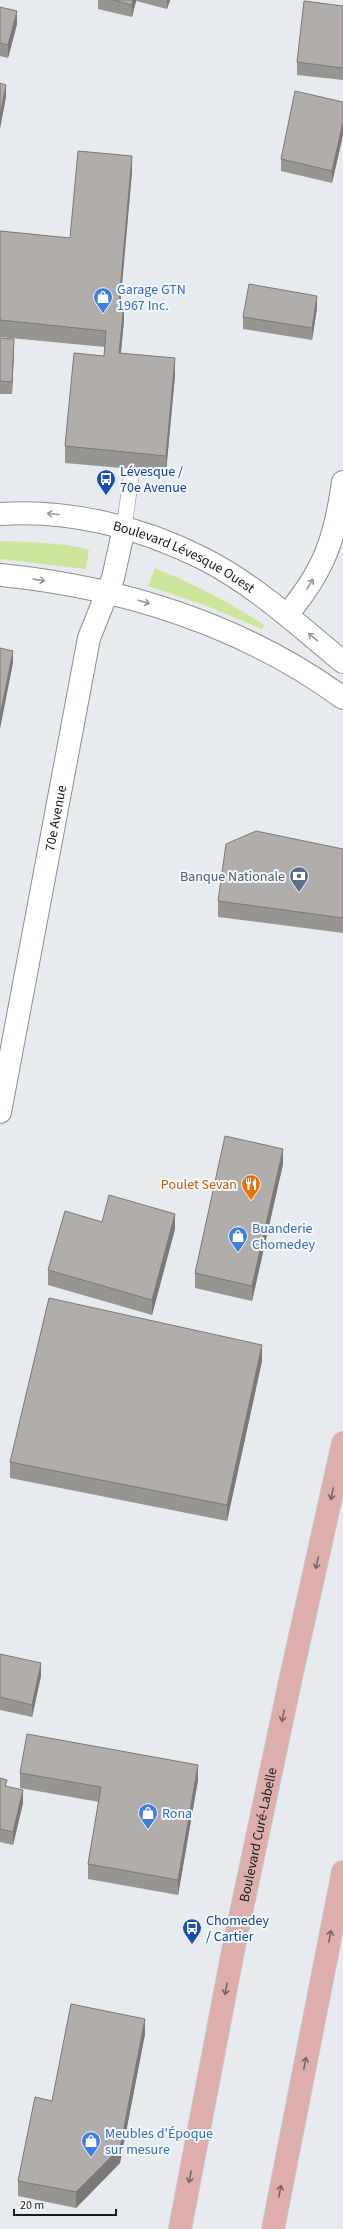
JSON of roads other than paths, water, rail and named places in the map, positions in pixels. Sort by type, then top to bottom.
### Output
[{"type":"main road","name":"Boulevard Curé-Labelle","points":[[180,2229],[233,1951],[289,1685],[343,1442]]},
{"type":"main road","points":[[273,2229],[343,1872]]},
{"type":"street","points":[[286,615],[307,589],[328,549],[338,516],[343,482]]},
{"type":"street","name":"Boulevard Lévesque Ouest","points":[[0,514],[32,512],[61,514],[124,528],[202,558],[257,593],[343,662]]},
{"type":"street","name":"70e Avenue","points":[[0,1112],[89,638],[117,564],[124,528]]},
{"type":"street","points":[[0,575],[65,583],[164,608],[238,637],[299,668],[343,698]]},
{"type":"lane","points":[[124,528],[132,470]]},
{"type":"place","name":"Garage GTN 1967 Inc.","points":[[103,314]]},
{"type":"place","name":"Lévesque / 70e Avenue","points":[[106,496]]},
{"type":"place","name":"Banque Nationale","points":[[299,893]]},
{"type":"place","name":"Poulet Sevan","points":[[251,1201]]},
{"type":"place","name":"Buanderie Chomedey","points":[[238,1253]]},
{"type":"place","name":"Rona","points":[[148,1830]]},
{"type":"place","name":"Chomedey / Cartier","points":[[192,1945]]},
{"type":"place","name":"Meubles d'Époque sur mesure","points":[[91,2158]]}]
